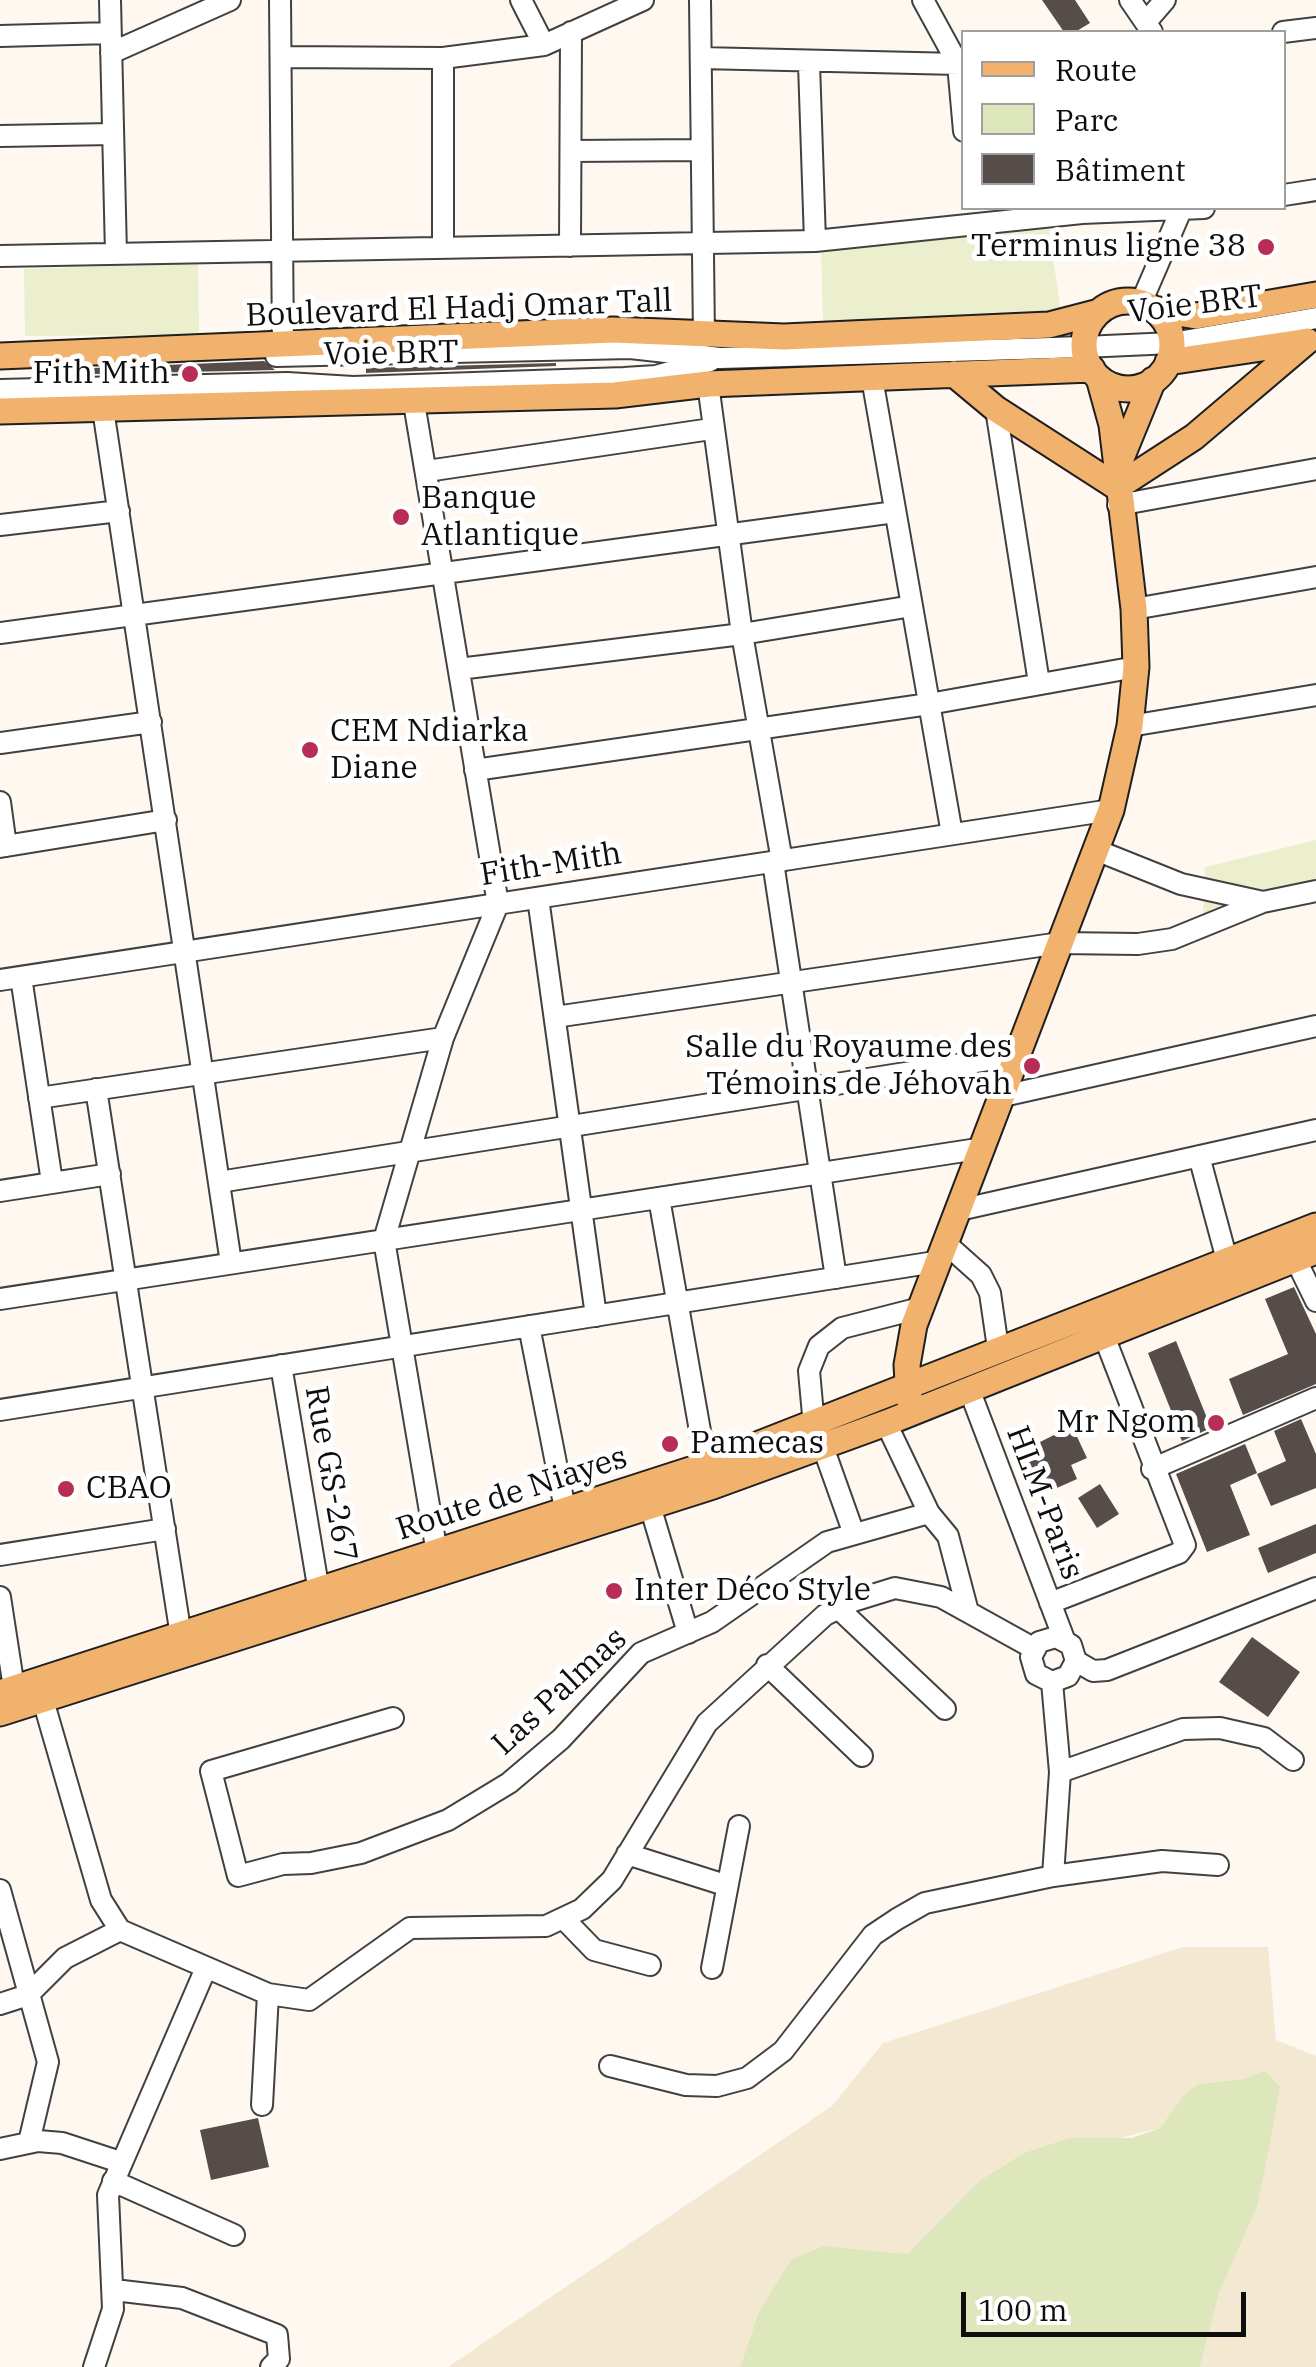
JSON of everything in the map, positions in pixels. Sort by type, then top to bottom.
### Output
[{"type":"main road","name":"Boulevard El Hadj Omar Tall","points":[[0,356],[40,351],[283,347],[613,330],[704,337],[1031,326],[1099,312],[1119,302],[1196,316],[1316,295]]},
{"type":"main road","points":[[1117,488],[1164,362],[1166,324],[1147,306]]},
{"type":"main road","points":[[911,1413],[908,1352],[920,1308],[1096,850],[1130,726],[1136,667],[1134,609],[1112,425],[1092,365],[1089,324],[1099,312]]},
{"type":"main road","points":[[0,411],[413,397],[615,395],[708,384],[1092,365],[1126,388],[1164,362],[1313,333]]},
{"type":"main road","points":[[1117,488],[1194,437],[1313,333]]},
{"type":"main road","points":[[954,374],[996,409],[1117,488]]},
{"type":"main road","name":"Route de Niayes","points":[[0,1713],[650,1506],[818,1436],[908,1386],[998,1348],[1316,1226]]},
{"type":"main road","name":"Route de Niayes","points":[[7,1690],[706,1465],[886,1423],[1305,1254]]},
{"type":"street","points":[[110,0],[116,254]]},
{"type":"street","points":[[0,36],[111,43],[230,0]]},
{"type":"street","points":[[280,0],[283,347]]},
{"type":"street","points":[[521,0],[544,45]]},
{"type":"street","points":[[280,58],[443,58],[544,45],[642,0]]},
{"type":"street","points":[[700,0],[704,337]]},
{"type":"street","points":[[923,0],[958,64],[961,98]]},
{"type":"street","points":[[1130,0],[1149,27],[1165,0]]},
{"type":"street","points":[[1286,32],[1316,28]]},
{"type":"street","points":[[570,246],[571,32]]},
{"type":"street","points":[[443,58],[443,248]]},
{"type":"street","points":[[701,58],[809,64],[958,64]]},
{"type":"street","points":[[809,64],[815,242]]},
{"type":"street","points":[[0,136],[112,134]]},
{"type":"street","points":[[570,151],[701,150]]},
{"type":"street","points":[[1286,195],[1316,190]]},
{"type":"street","points":[[0,256],[815,242],[969,216],[1162,210]]},
{"type":"street","points":[[1147,306],[1147,281],[1182,210]]},
{"type":"street","name":"Voie BRT","points":[[0,369],[285,355],[630,348],[720,358],[1092,365],[1164,362]]},
{"type":"street","name":"Voie BRT","points":[[0,390],[287,383],[353,387],[624,378],[656,376],[720,358]]},
{"type":"street","points":[[872,378],[952,834]]},
{"type":"street","points":[[708,384],[711,430],[759,728],[790,981],[836,1278]]},
{"type":"street","points":[[413,397],[498,904],[443,1038],[384,1240],[437,1553]]},
{"type":"street","points":[[104,409],[231,1263]]},
{"type":"street","points":[[996,409],[1039,683]]},
{"type":"street","points":[[426,471],[711,430]]},
{"type":"street","points":[[1117,488],[1316,470]]},
{"type":"street","points":[[0,526],[119,511]]},
{"type":"street","points":[[0,634],[135,612],[894,512]]},
{"type":"street","points":[[1134,609],[1316,577]]},
{"type":"street","points":[[459,669],[742,634],[912,606]]},
{"type":"street","points":[[475,770],[929,704],[1136,667]]},
{"type":"street","points":[[1130,726],[1316,695]]},
{"type":"street","points":[[0,743],[151,722]]},
{"type":"street","points":[[0,802],[3,847],[166,820]]},
{"type":"street","name":"Fith-Mith","points":[[11,979],[1110,810]]},
{"type":"street","points":[[1096,850],[1181,884],[1263,902]]},
{"type":"street","points":[[555,1017],[1060,943],[1138,944],[1172,939],[1263,902],[1316,891]]},
{"type":"street","points":[[538,898],[596,1316]]},
{"type":"street","points":[[11,979],[39,1098],[52,1182]]},
{"type":"street","points":[[1003,1096],[1316,1026]]},
{"type":"street","points":[[39,1098],[443,1038]]},
{"type":"street","points":[[219,1182],[1018,1055]]},
{"type":"street","points":[[96,1089],[181,1636]]},
{"type":"street","points":[[958,1210],[1316,1130]]},
{"type":"street","points":[[0,1299],[984,1148]]},
{"type":"street","points":[[1199,1156],[1226,1260]]},
{"type":"street","points":[[0,1190],[110,1174]]},
{"type":"street","points":[[659,1198],[706,1465]]},
{"type":"street","points":[[0,1410],[836,1278],[940,1252],[980,1275],[990,1294],[998,1348]]},
{"type":"street","points":[[1305,1254],[1316,1301]]},
{"type":"street","points":[[854,1534],[818,1436],[809,1371],[819,1346],[842,1328],[920,1308]]},
{"type":"street","points":[[529,1326],[565,1509]]},
{"type":"street","points":[[1050,1603],[1184,1549],[1104,1336]]},
{"type":"street","name":"Rue GS-267","points":[[281,1366],[319,1592]]},
{"type":"street","name":"HLM-Paris","points":[[969,1389],[1064,1639]]},
{"type":"street","points":[[1152,1469],[1316,1398]]},
{"type":"street","points":[[886,1423],[930,1513],[948,1536],[968,1608]]},
{"type":"street","points":[[650,1506],[688,1633],[712,1622],[827,1542],[930,1513]]},
{"type":"street","points":[[0,1555],[165,1529]]},
{"type":"street","points":[[42,1700],[101,1900],[120,1930],[268,1994],[300,2000],[316,1997],[410,1928],[546,1926],[564,1920],[599,1896],[700,1732],[767,1665],[838,1608],[894,1588],[941,1596],[1034,1648]]},
{"type":"street","points":[[1053,1876],[1060,1772],[1052,1682],[1032,1666],[1034,1648],[1047,1638],[1064,1639],[1076,1661],[1093,1672],[1106,1670],[1316,1588]]},
{"type":"street","points":[[0,1596],[7,1690]]},
{"type":"street","points":[[838,1608],[945,1710]]},
{"type":"street","name":"Las Palmas","points":[[393,1718],[212,1771],[238,1876],[283,1864],[312,1863],[361,1852],[448,1820],[508,1783],[561,1739],[641,1653],[688,1633]]},
{"type":"street","points":[[1052,1682],[1068,1676],[1076,1661]]},
{"type":"street","points":[[767,1665],[862,1756]]},
{"type":"street","points":[[1060,1772],[1184,1729],[1220,1728],[1264,1738],[1293,1760]]},
{"type":"street","points":[[712,1968],[725,1885],[740,1826]]},
{"type":"street","points":[[627,1854],[725,1885]]},
{"type":"street","points":[[610,2066],[686,2085],[717,2086],[747,2078],[783,2051],[873,1935],[924,1902],[1053,1876],[1162,1861],[1218,1865]]},
{"type":"street","points":[[0,1890],[48,2062],[29,2142]]},
{"type":"street","points":[[564,1920],[594,1950],[650,1965]]},
{"type":"street","points":[[0,2004],[28,1995],[65,1958],[120,1930]]},
{"type":"street","points":[[94,2367],[109,2328],[114,2290],[106,2208],[116,2172],[206,1968]]},
{"type":"street","points":[[262,2105],[268,1994]]},
{"type":"street","points":[[0,2149],[29,2142],[72,2145],[234,2236]]},
{"type":"street","points":[[114,2290],[182,2298],[277,2335],[279,2359],[271,2367]]},
{"type":"shaded area","points":[[1183,1947],[1268,1947],[1276,2040],[1316,2056],[1316,2367],[1200,2367],[1219,2293],[1257,2207],[1265,2071],[1244,2079],[1198,2084],[1183,2096],[1160,2128],[1108,2141],[1070,2138],[978,2182],[907,2254],[824,2246],[758,2312],[740,2367],[448,2367],[832,2106],[883,2043]]},
{"type":"green space","points":[[1048,223],[1062,319],[823,324],[821,247]]},
{"type":"green space","points":[[198,256],[199,335],[25,336],[24,269],[146,265],[147,257]]},
{"type":"green space","points":[[1316,840],[1316,895],[1203,923],[1205,867]]},
{"type":"green space","points":[[1265,2071],[1280,2087],[1257,2207],[1219,2293],[1200,2367],[740,2367],[758,2313],[792,2259],[824,2246],[907,2254],[978,2182],[1024,2153],[1070,2138],[1132,2138],[1160,2128],[1183,2096],[1198,2084],[1244,2079]]},
{"type":"building","points":[[1042,0],[1075,0],[1090,23],[1078,30],[1063,30]]},
{"type":"building","points":[[264,361],[275,370],[94,374],[93,368]]},
{"type":"building","points":[[556,366],[366,373],[366,368]]},
{"type":"building","points":[[1294,1287],[1316,1334],[1316,1384],[1243,1415],[1229,1379],[1288,1354],[1265,1299]]},
{"type":"building","points":[[1176,1341],[1211,1428],[1182,1441],[1178,1432],[1187,1427],[1180,1415],[1174,1418],[1148,1353]]},
{"type":"building","points":[[1301,1419],[1316,1454],[1316,1488],[1271,1506],[1257,1474],[1286,1461],[1274,1431]]},
{"type":"building","points":[[1072,1426],[1087,1458],[1071,1465],[1077,1479],[1048,1492],[1039,1471],[1027,1476],[1016,1454]]},
{"type":"building","points":[[1245,1444],[1257,1473],[1230,1485],[1250,1535],[1207,1552],[1176,1474]]},
{"type":"building","points":[[1100,1484],[1119,1514],[1097,1528],[1078,1498]]},
{"type":"building","points":[[1316,1524],[1316,1553],[1268,1573],[1258,1548]]},
{"type":"building","points":[[1252,1637],[1300,1672],[1268,1717],[1219,1682]]},
{"type":"building","points":[[258,2118],[269,2167],[211,2180],[200,2130]]},
{"type":"place","name":"Terminus ligne 38","points":[[1266,247]]},
{"type":"place","name":"Fith Mith","points":[[190,374]]},
{"type":"place","name":"Banque Atlantique","points":[[401,517]]},
{"type":"place","name":"CEM Ndiarka Diane","points":[[310,750]]},
{"type":"place","name":"Salle du Royaume des Témoins de Jéhovah","points":[[1032,1066]]},
{"type":"place","name":"Mr Ngom","points":[[1216,1423]]},
{"type":"place","name":"Pamecas","points":[[670,1444]]},
{"type":"place","name":"CBAO","points":[[66,1489]]},
{"type":"place","name":"Inter Déco Style","points":[[614,1591]]}]
